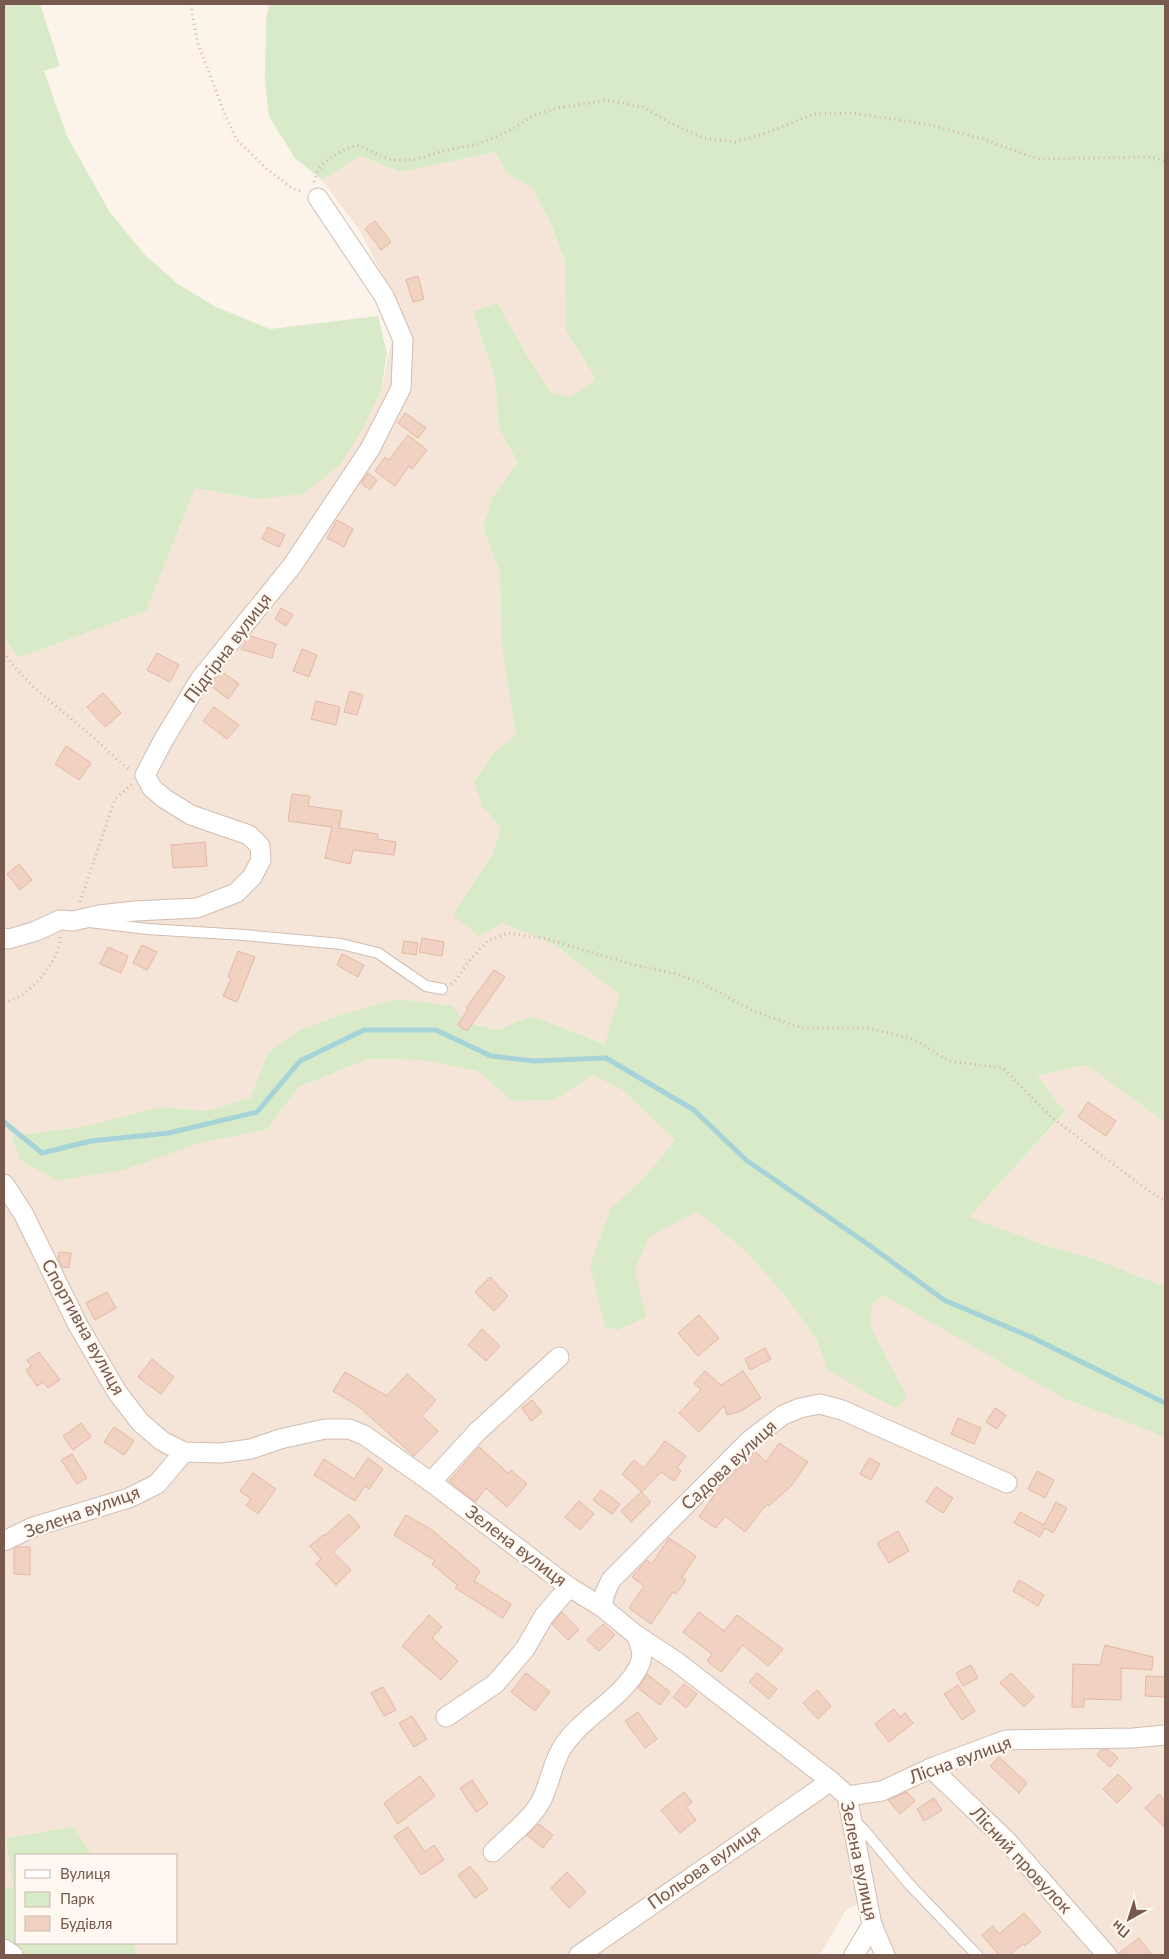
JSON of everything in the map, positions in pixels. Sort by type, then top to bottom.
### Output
[{"type":"street","name":"Підгірна вулиця","points":[[145,775],[164,739],[201,678],[292,566],[370,449],[401,388],[403,340],[384,296],[318,198]]},
{"type":"street","points":[[4,938],[9,939],[66,920],[99,915],[198,908],[236,893],[252,877],[261,860],[260,846],[250,835],[191,815],[165,799],[152,788],[145,775]]},
{"type":"street","name":"Спортивна вулиця","points":[[4,1184],[23,1213],[78,1325],[117,1392],[140,1422],[162,1441],[184,1452]]},
{"type":"street","points":[[431,1482],[478,1431],[559,1357]]},
{"type":"street","name":"Садова вулиця","points":[[602,1608],[605,1593],[611,1580],[750,1440],[783,1415],[800,1408],[820,1404],[842,1410],[1006,1483]]},
{"type":"street","name":"Зелена вулиця","points":[[4,1541],[33,1527],[129,1498],[157,1484],[184,1452],[221,1453],[250,1449],[280,1439],[325,1429],[349,1429],[364,1435],[431,1482],[569,1587],[602,1608],[636,1635],[677,1662],[847,1796],[872,1925],[885,1955]]},
{"type":"street","points":[[446,1717],[495,1684],[525,1649],[544,1616],[569,1587]]},
{"type":"street","points":[[493,1852],[534,1814],[542,1799],[562,1748],[579,1728],[626,1685],[640,1666],[642,1651],[636,1635]]},
{"type":"street","name":"Лісна вулиця","points":[[847,1796],[882,1791],[931,1768],[1006,1740],[1133,1738],[1165,1735]]},
{"type":"street","name":"Лісний провулок","points":[[931,1768],[1006,1840],[1107,1955]]},
{"type":"street","name":"Польова вулиця","points":[[579,1955],[830,1781]]},
{"type":"street","points":[[854,1955],[872,1925]]},
{"type":"street","points":[[4,1949],[13,1955]]},
{"type":"lane","points":[[66,920],[147,929],[244,934],[341,944],[378,953],[426,986],[442,989]]},
{"type":"lane","points":[[850,1817],[864,1830],[909,1884],[977,1955]]},
{"type":"path","points":[[191,4],[197,40],[226,117],[238,140],[267,169],[293,189],[318,198]]},
{"type":"path","points":[[318,198],[314,181],[321,165],[340,151],[357,145],[391,160],[412,160],[451,149],[476,145],[511,130],[532,116],[558,108],[607,100],[643,107],[668,122],[704,138],[735,142],[763,134],[814,114],[851,113],[927,124],[983,139],[1038,159],[1152,157],[1165,162]]},
{"type":"path","points":[[4,652],[10,662],[30,682],[116,760],[131,770],[145,775]]},
{"type":"path","points":[[4,1004],[22,994],[44,974],[60,947],[66,920],[115,799],[127,786],[145,775]]},
{"type":"path","points":[[442,989],[455,981],[487,941],[508,934],[547,939],[630,964],[676,974],[702,984],[753,1011],[802,1028],[869,1028],[915,1040],[949,1060],[1003,1068],[1051,1117],[1165,1201]]},
{"type":"shaded area","points":[[496,152],[506,173],[532,188],[550,222],[565,262],[566,330],[596,380],[569,398],[550,392],[527,356],[473,312],[495,379],[499,428],[518,463],[493,496],[483,528],[500,572],[501,639],[516,736],[495,751],[483,807],[501,828],[492,855],[453,915],[502,923],[554,944],[621,995],[606,1044],[532,1016],[497,1030],[397,999],[343,1014],[300,1030],[269,1051],[250,1098],[206,1111],[160,1107],[82,1127],[11,1136],[20,1160],[198,1144],[268,1129],[298,1087],[368,1059],[422,1060],[477,1071],[512,1101],[554,1100],[593,1075],[624,1091],[675,1140],[644,1178],[611,1208],[646,1317],[635,1270],[649,1236],[697,1212],[747,1252],[790,1302],[817,1341],[828,1370],[866,1393],[896,1408],[907,1397],[871,1327],[872,1304],[883,1295],[1063,1398],[1165,1437],[1165,1955],[891,1955],[862,1901],[846,1910],[820,1955],[137,1955],[132,1944],[178,1944],[178,1854],[91,1854],[74,1827],[6,1838],[13,1888],[4,1888],[4,636],[18,658],[146,611],[195,488],[256,499],[341,463],[366,423],[381,390],[399,307],[360,231],[322,180],[360,156],[401,172]]},
{"type":"shaded area","points":[[1086,1065],[1165,1122],[1165,1287],[1095,1259],[1047,1246],[968,1218],[1065,1113],[1036,1076]]},
{"type":"green space","points":[[4,4],[40,4],[60,66],[44,71],[67,136],[109,211],[145,255],[178,284],[216,307],[270,329],[378,316],[387,354],[381,390],[366,423],[341,464],[303,494],[256,499],[195,488],[146,611],[18,658],[4,636]]},
{"type":"green space","points":[[269,4],[1165,4],[1165,1122],[1086,1065],[1037,1076],[1065,1112],[969,1217],[1047,1246],[1095,1259],[1165,1287],[1165,1437],[1063,1398],[883,1295],[872,1304],[871,1327],[907,1397],[896,1408],[866,1393],[828,1370],[817,1341],[790,1302],[747,1252],[697,1212],[649,1237],[635,1270],[646,1317],[618,1330],[605,1327],[590,1265],[611,1208],[644,1178],[675,1140],[624,1091],[593,1075],[554,1100],[512,1101],[477,1071],[422,1060],[368,1059],[298,1087],[268,1129],[197,1144],[120,1171],[57,1180],[20,1160],[11,1136],[82,1127],[160,1107],[206,1111],[250,1098],[269,1051],[300,1030],[343,1014],[397,999],[452,1006],[464,1021],[497,1030],[532,1016],[605,1044],[620,995],[554,944],[502,923],[479,936],[453,915],[492,855],[501,828],[483,807],[474,782],[495,751],[516,735],[501,639],[500,572],[483,528],[493,496],[518,463],[499,428],[495,379],[473,312],[497,303],[550,392],[569,397],[596,380],[566,330],[565,261],[550,222],[532,188],[506,173],[496,152],[401,172],[360,156],[322,180],[295,158],[269,117],[265,80],[266,20]]},
{"type":"green space","points":[[74,1827],[91,1854],[15,1854],[15,1944],[132,1944],[137,1955],[25,1955],[4,1940],[4,1888],[13,1887],[6,1838]]},
{"type":"building","points":[[375,221],[391,242],[381,250],[365,229]]},
{"type":"building","points":[[418,276],[424,299],[413,302],[406,280]]},
{"type":"building","points":[[405,413],[426,428],[418,438],[398,423]]},
{"type":"building","points":[[408,435],[427,450],[412,469],[409,466],[395,486],[375,471],[385,457],[389,460]]},
{"type":"building","points":[[368,473],[377,480],[370,490],[361,483]]},
{"type":"building","points":[[337,520],[353,529],[344,547],[327,538]]},
{"type":"building","points":[[268,527],[285,535],[279,547],[262,539]]},
{"type":"building","points":[[281,608],[293,615],[286,626],[275,619]]},
{"type":"building","points":[[250,636],[276,644],[272,658],[241,649]]},
{"type":"building","points":[[302,649],[317,655],[309,677],[293,671]]},
{"type":"building","points":[[157,653],[179,665],[170,682],[147,670]]},
{"type":"building","points":[[221,671],[239,684],[228,699],[210,685]]},
{"type":"building","points":[[350,691],[363,695],[357,715],[344,712]]},
{"type":"building","points":[[103,693],[121,713],[105,727],[87,707]]},
{"type":"building","points":[[316,701],[340,707],[336,725],[311,719]]},
{"type":"building","points":[[214,707],[239,725],[227,739],[203,721]]},
{"type":"building","points":[[66,746],[91,763],[79,780],[55,764]]},
{"type":"building","points":[[292,794],[310,796],[308,806],[342,811],[339,828],[378,834],[377,839],[396,842],[394,855],[353,850],[350,864],[325,858],[332,827],[288,821]]},
{"type":"building","points":[[205,842],[207,866],[173,868],[171,845]]},
{"type":"building","points":[[19,864],[32,880],[20,890],[7,874]]},
{"type":"building","points":[[422,938],[444,942],[442,956],[419,952]]},
{"type":"building","points":[[404,941],[418,943],[416,955],[402,953]]},
{"type":"building","points":[[142,945],[157,952],[147,970],[133,963]]},
{"type":"building","points":[[108,947],[128,956],[121,973],[100,964]]},
{"type":"building","points":[[238,951],[255,957],[237,1002],[223,996],[231,979],[228,977]]},
{"type":"building","points":[[342,954],[364,965],[358,977],[337,965]]},
{"type":"building","points":[[494,970],[505,977],[467,1031],[458,1025],[468,1009],[466,1008]]},
{"type":"building","points":[[1088,1102],[1116,1121],[1106,1136],[1078,1117]]},
{"type":"building","points":[[59,1252],[71,1253],[69,1268],[62,1267],[58,1259]]},
{"type":"building","points":[[490,1277],[508,1296],[494,1311],[475,1292]]},
{"type":"building","points":[[107,1292],[116,1308],[95,1320],[86,1303]]},
{"type":"building","points":[[699,1315],[719,1338],[698,1356],[678,1333]]},
{"type":"building","points":[[482,1329],[500,1346],[486,1361],[468,1345]]},
{"type":"building","points":[[765,1348],[771,1359],[750,1370],[745,1359]]},
{"type":"building","points":[[39,1352],[60,1380],[48,1388],[43,1382],[37,1386],[26,1370],[31,1366],[27,1360]]},
{"type":"building","points":[[152,1359],[174,1377],[161,1394],[138,1377]]},
{"type":"building","points":[[705,1371],[721,1385],[743,1371],[761,1398],[741,1411],[727,1415],[724,1406],[699,1432],[679,1413],[701,1390],[694,1383]]},
{"type":"building","points":[[345,1372],[387,1396],[407,1374],[436,1400],[422,1416],[438,1431],[414,1456],[358,1406],[333,1391]]},
{"type":"building","points":[[532,1400],[542,1412],[531,1421],[522,1408]]},
{"type":"building","points":[[995,1408],[1006,1415],[997,1429],[986,1422]]},
{"type":"building","points":[[958,1418],[981,1428],[974,1444],[951,1434]]},
{"type":"building","points":[[81,1423],[91,1437],[73,1450],[63,1436]]},
{"type":"building","points":[[114,1427],[134,1441],[124,1455],[104,1442]]},
{"type":"building","points":[[665,1441],[686,1456],[677,1468],[681,1471],[674,1481],[661,1472],[642,1492],[622,1474],[634,1460],[644,1468]]},
{"type":"building","points":[[779,1443],[808,1462],[791,1486],[769,1506],[767,1504],[745,1532],[725,1516],[716,1528],[699,1517],[719,1488],[755,1451],[766,1462]]},
{"type":"building","points":[[479,1447],[508,1473],[511,1470],[527,1484],[507,1507],[486,1488],[475,1502],[449,1481]]},
{"type":"building","points":[[72,1454],[87,1478],[77,1484],[61,1460]]},
{"type":"building","points":[[368,1458],[383,1469],[369,1489],[365,1486],[355,1501],[314,1475],[324,1459],[354,1479]]},
{"type":"building","points":[[869,1458],[880,1464],[871,1480],[860,1474]]},
{"type":"building","points":[[1037,1471],[1054,1480],[1045,1498],[1028,1489]]},
{"type":"building","points":[[253,1473],[276,1489],[258,1514],[246,1505],[251,1499],[240,1491]]},
{"type":"building","points":[[936,1487],[953,1498],[943,1513],[926,1502]]},
{"type":"building","points":[[601,1490],[620,1504],[612,1514],[593,1500]]},
{"type":"building","points":[[641,1492],[651,1502],[631,1522],[621,1511]]},
{"type":"building","points":[[579,1501],[594,1514],[580,1530],[565,1517]]},
{"type":"building","points":[[1056,1502],[1067,1508],[1053,1533],[1045,1528],[1040,1537],[1014,1523],[1020,1512],[1044,1525]]},
{"type":"building","points":[[349,1514],[360,1527],[333,1552],[351,1570],[336,1585],[316,1564],[321,1559],[310,1546]]},
{"type":"building","points":[[406,1515],[432,1530],[480,1571],[474,1581],[511,1604],[503,1618],[455,1588],[457,1585],[432,1564],[435,1561],[394,1535]]},
{"type":"building","points":[[898,1531],[909,1551],[889,1563],[877,1543]]},
{"type":"building","points":[[669,1538],[696,1556],[682,1577],[686,1580],[676,1594],[673,1592],[651,1624],[629,1608],[644,1586],[632,1577],[647,1560],[652,1564]]},
{"type":"building","points":[[30,1547],[30,1575],[14,1574],[14,1549]]},
{"type":"building","points":[[1019,1580],[1044,1595],[1038,1606],[1013,1591]]},
{"type":"building","points":[[562,1612],[579,1630],[568,1640],[552,1624]]},
{"type":"building","points":[[699,1612],[724,1631],[737,1615],[783,1649],[768,1666],[743,1645],[721,1672],[707,1661],[712,1654],[683,1632]]},
{"type":"building","points":[[429,1615],[442,1627],[432,1638],[458,1661],[441,1680],[402,1646]]},
{"type":"building","points":[[603,1624],[615,1635],[599,1651],[587,1640]]},
{"type":"building","points":[[1105,1645],[1153,1657],[1152,1670],[1121,1668],[1121,1700],[1084,1699],[1084,1707],[1072,1707],[1073,1664],[1100,1665]]},
{"type":"building","points":[[971,1665],[978,1678],[963,1686],[956,1673]]},
{"type":"building","points":[[526,1673],[550,1692],[535,1711],[511,1692]]},
{"type":"building","points":[[757,1673],[777,1689],[769,1699],[749,1682]]},
{"type":"building","points":[[1011,1673],[1034,1697],[1024,1707],[1000,1683]]},
{"type":"building","points":[[647,1674],[670,1692],[660,1705],[638,1688]]},
{"type":"building","points":[[1146,1676],[1165,1677],[1165,1697],[1145,1696]]},
{"type":"building","points":[[684,1684],[697,1694],[686,1708],[673,1697]]},
{"type":"building","points":[[958,1685],[975,1711],[962,1720],[944,1694]]},
{"type":"building","points":[[383,1687],[396,1710],[384,1716],[371,1693]]},
{"type":"building","points":[[817,1690],[831,1706],[818,1719],[803,1703]]},
{"type":"building","points":[[894,1709],[900,1717],[905,1713],[913,1723],[889,1742],[875,1724]]},
{"type":"building","points":[[638,1712],[657,1739],[645,1748],[625,1721]]},
{"type":"building","points":[[412,1716],[427,1739],[414,1747],[399,1723]]},
{"type":"building","points":[[1101,1750],[1109,1750],[1118,1758],[1110,1767],[1097,1755]]},
{"type":"building","points":[[999,1757],[1027,1783],[1019,1793],[990,1766]]},
{"type":"building","points":[[1118,1774],[1132,1788],[1117,1803],[1103,1789]]},
{"type":"building","points":[[420,1776],[435,1796],[398,1824],[384,1803]]},
{"type":"building","points":[[472,1780],[488,1804],[476,1812],[460,1788]]},
{"type":"building","points":[[684,1792],[692,1802],[686,1807],[696,1820],[680,1833],[661,1810]]},
{"type":"building","points":[[907,1792],[915,1801],[900,1814],[888,1800]]},
{"type":"building","points":[[1159,1794],[1165,1801],[1165,1828],[1145,1808]]},
{"type":"building","points":[[934,1798],[942,1810],[924,1821],[917,1809]]},
{"type":"building","points":[[539,1824],[553,1835],[543,1848],[527,1835]]},
{"type":"building","points":[[408,1827],[425,1852],[434,1845],[444,1860],[421,1875],[394,1836]]},
{"type":"building","points":[[470,1866],[488,1889],[475,1898],[458,1875]]},
{"type":"building","points":[[567,1872],[586,1892],[569,1908],[551,1888]]},
{"type":"building","points":[[1024,1913],[1041,1932],[1025,1946],[1023,1944],[1009,1955],[999,1955],[982,1935],[993,1926],[999,1934]]},
{"type":"building","points":[[1139,1938],[1152,1955],[1118,1955],[1118,1954]]},
{"type":"waterway","points":[[4,1122],[42,1153],[91,1141],[169,1133],[257,1112],[300,1061],[364,1030],[436,1030],[491,1056],[534,1061],[606,1058],[694,1110],[746,1160],[869,1245],[944,1300],[1031,1337],[1165,1403]]}]
